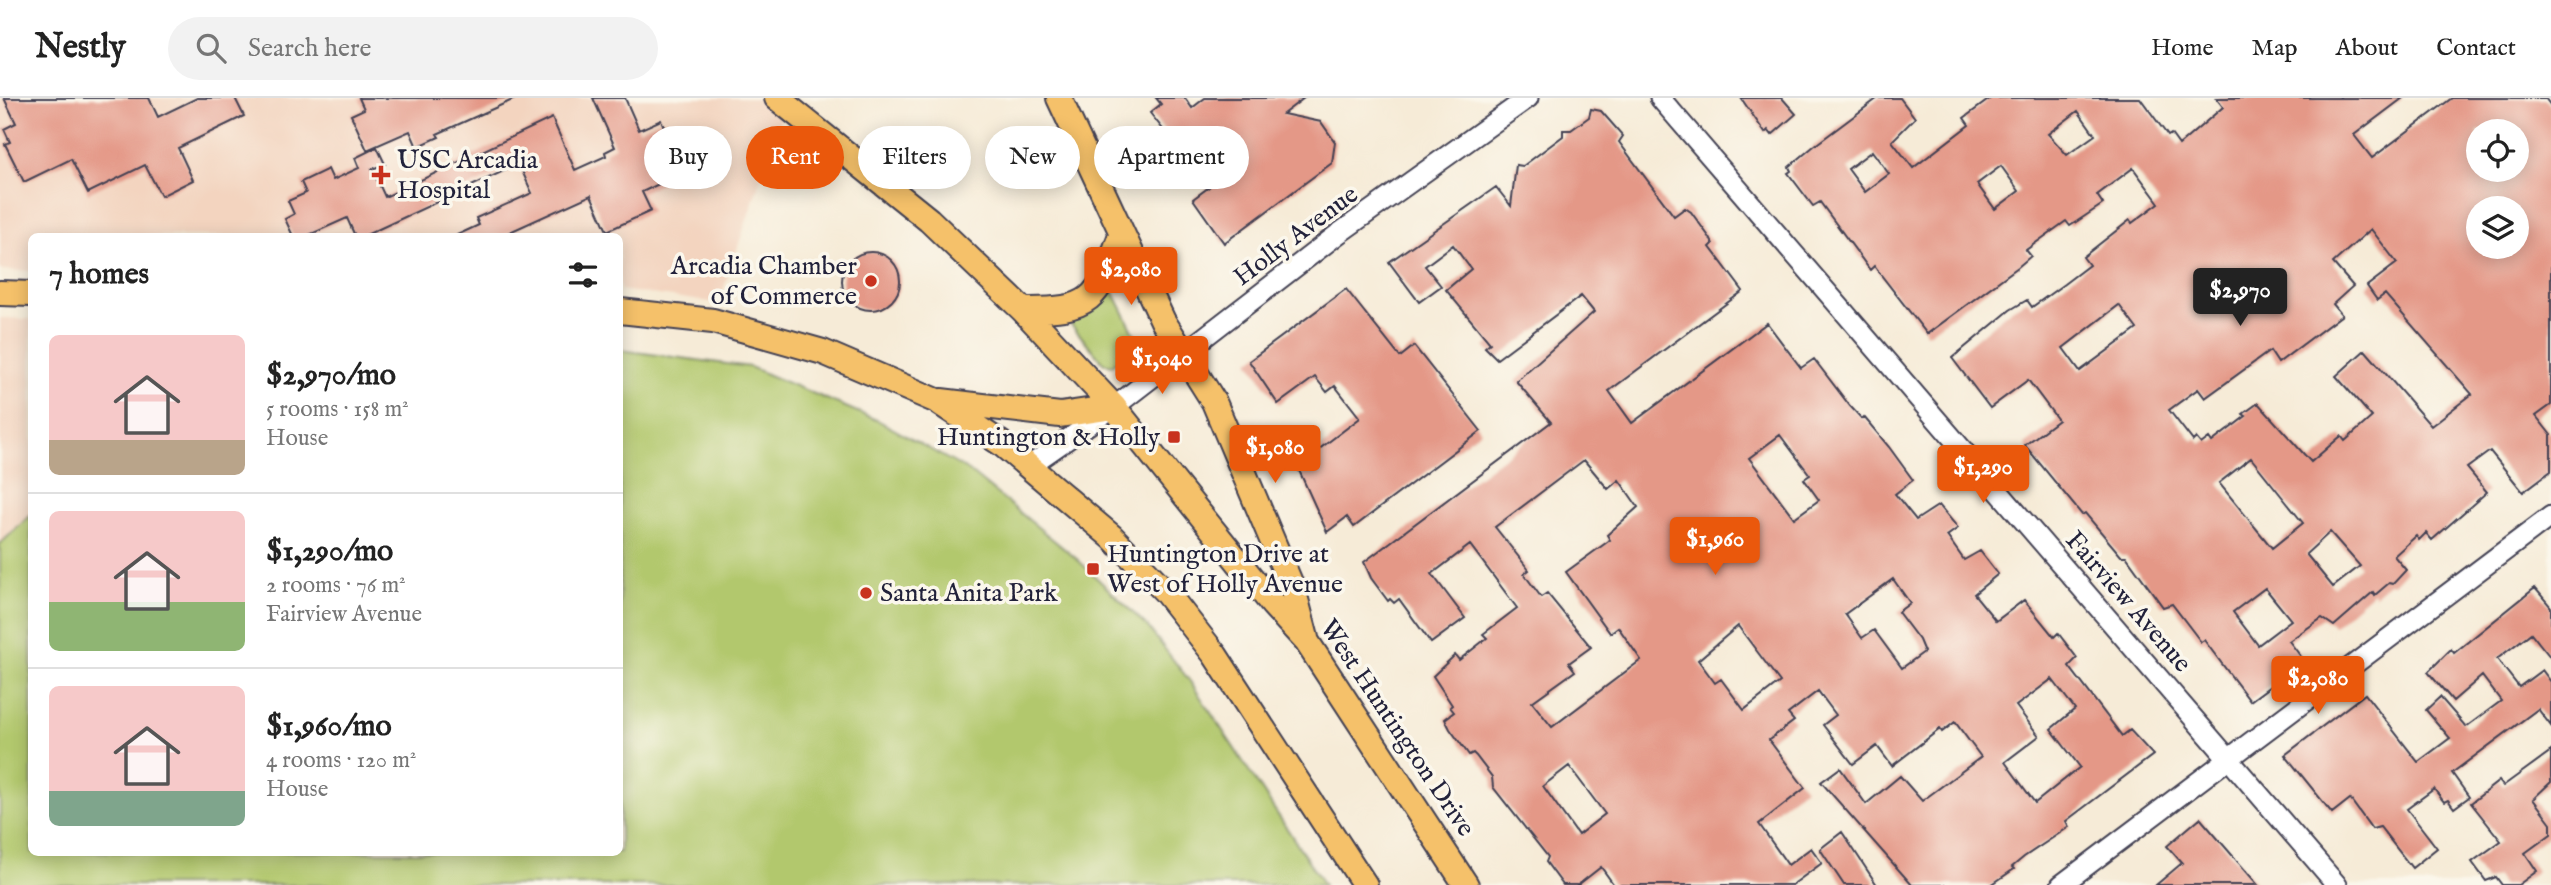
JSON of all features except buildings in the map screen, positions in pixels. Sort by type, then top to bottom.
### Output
[{"type":"main road","name":"West Huntington Drive","points":[[777,98],[896,191],[1023,310],[1114,407],[1273,605],[1307,642],[1466,885]]},
{"type":"main road","points":[[1059,98],[1163,321],[1214,402],[1294,592],[1307,642]]},
{"type":"main road","points":[[1023,310],[1059,311],[1087,302],[1104,278],[1121,235]]},
{"type":"main road","points":[[0,293],[28,294]]},
{"type":"main road","points":[[623,311],[673,315],[744,327],[823,352],[937,401],[996,440],[1112,537],[1187,618],[1365,885]]},
{"type":"main road","points":[[937,401],[1060,415],[1114,407]]},
{"type":"street","name":"Holly Avenue","points":[[1029,466],[1185,354],[1338,234],[1528,98]]},
{"type":"street","name":"Fairview Avenue","points":[[1660,98],[2337,885]]},
{"type":"street","points":[[2061,885],[2547,525]]},
{"type":"shaded area","name":"USC Arcadia Hospital","points":[[0,98],[756,98],[782,115],[778,126],[746,126],[746,189],[757,189],[719,303],[623,290],[623,233],[28,233],[28,271],[0,270]]},
{"type":"shaded area","points":[[0,318],[28,319],[28,519],[0,544]]},
{"type":"green space","points":[[1112,289],[1136,337],[1135,347],[1112,365],[1104,363],[1067,320],[1101,304]]},
{"type":"green space","name":"Santa Anita Park","points":[[623,350],[750,367],[879,421],[969,471],[1078,560],[1147,626],[1192,684],[1324,885],[0,885],[0,544],[28,518],[28,856],[623,856]]},
{"type":"place","name":"USC Arcadia Hospital","points":[[381,175]]},
{"type":"place","name":"Arcadia Chamber of Commerce","points":[[871,281]]},
{"type":"place","name":"Huntington & Holly","points":[[1174,437]]},
{"type":"place","name":"Huntington Drive at West of Holly Avenue","points":[[1093,569]]},
{"type":"place","name":"Santa Anita Park","points":[[866,593]]}]
